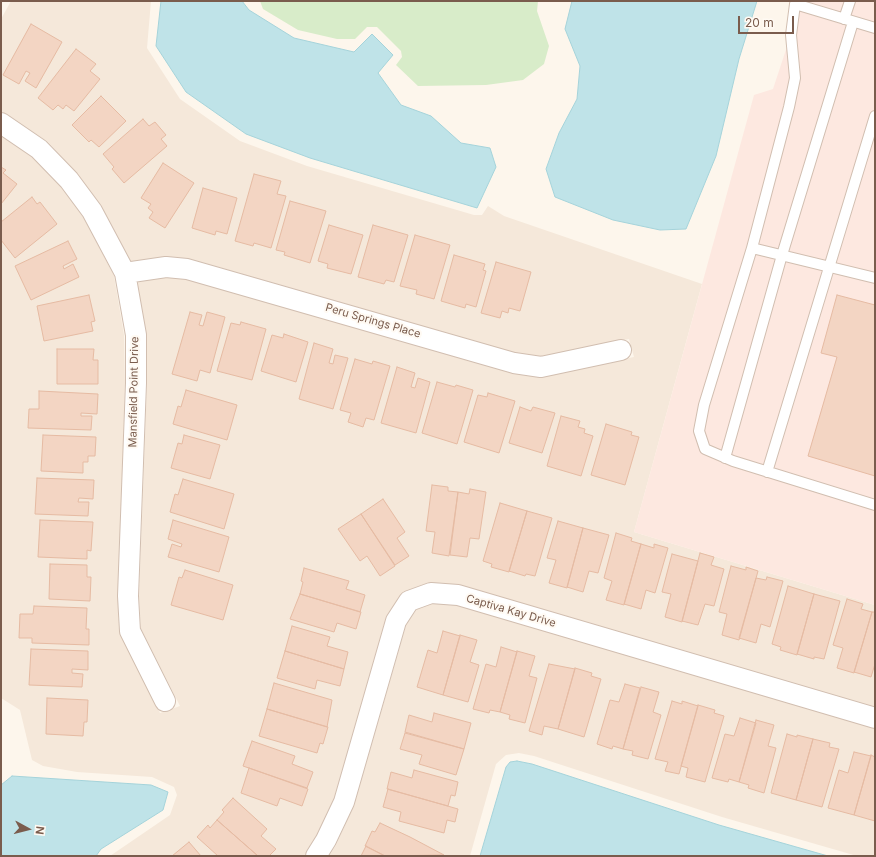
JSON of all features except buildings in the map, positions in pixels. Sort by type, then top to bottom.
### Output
[{"type":"street","name":"Mansfield Point Drive","points":[[1,123],[39,148],[69,180],[92,211],[125,273],[136,335],[136,384],[128,596],[130,631],[165,701]]},
{"type":"street","name":"Peru Springs Place","points":[[125,273],[166,267],[187,269],[514,363],[541,367],[621,350]]},
{"type":"street","name":"Captiva Kay Drive","points":[[316,856],[326,840],[344,802],[396,621],[409,601],[431,593],[458,595],[875,718]]},
{"type":"lane","points":[[725,458],[849,20],[850,1]]},
{"type":"lane","points":[[875,28],[796,2],[791,35],[795,78],[789,107],[752,248],[704,405],[699,431],[705,449],[725,458],[875,505]]},
{"type":"lane","points":[[767,472],[875,116]]},
{"type":"lane","points":[[752,248],[875,278]]},
{"type":"shaded area","points":[[11,1],[151,1],[147,48],[180,99],[240,141],[307,166],[474,215],[482,215],[488,206],[504,216],[702,284],[634,532],[875,605],[875,708],[461,586],[427,584],[405,592],[400,596],[386,618],[334,799],[317,836],[304,856],[110,856],[170,815],[177,795],[174,787],[152,777],[77,772],[43,766],[32,760],[20,710],[1,698],[1,135],[32,155],[61,185],[83,215],[114,276],[124,335],[125,383],[118,596],[119,631],[160,713],[180,706],[141,629],[139,597],[147,384],[146,335],[137,281],[166,277],[185,278],[511,372],[539,377],[634,357],[629,339],[540,357],[516,353],[190,259],[164,258],[131,262],[101,206],[77,174],[48,142],[1,111],[1,19]]},
{"type":"shaded area","points":[[802,1],[875,1],[875,605],[634,532],[754,95],[773,89]]},
{"type":"shaded area","points":[[433,603],[455,604],[875,728],[875,856],[857,856],[722,817],[534,756],[519,753],[506,755],[496,764],[470,856],[329,856],[336,845],[354,805],[406,625],[417,609]]},
{"type":"green space","points":[[260,1],[538,1],[537,11],[549,46],[544,64],[523,80],[486,85],[418,86],[396,65],[402,57],[401,51],[377,27],[367,27],[355,39],[337,39],[298,30],[263,9]]},
{"type":"water","points":[[161,1],[242,1],[249,10],[294,38],[354,52],[372,34],[393,55],[378,73],[401,105],[431,116],[461,143],[490,148],[496,167],[477,208],[310,158],[246,134],[186,92],[156,46]]},
{"type":"water","points":[[572,1],[757,1],[739,59],[716,156],[686,229],[660,230],[613,220],[555,197],[546,169],[559,133],[577,99],[580,66],[565,29]]},
{"type":"water","points":[[517,761],[532,764],[719,825],[828,856],[480,856],[506,767],[510,762]]},
{"type":"water","points":[[12,776],[151,785],[168,792],[163,810],[101,849],[96,856],[1,856],[1,785]]}]
